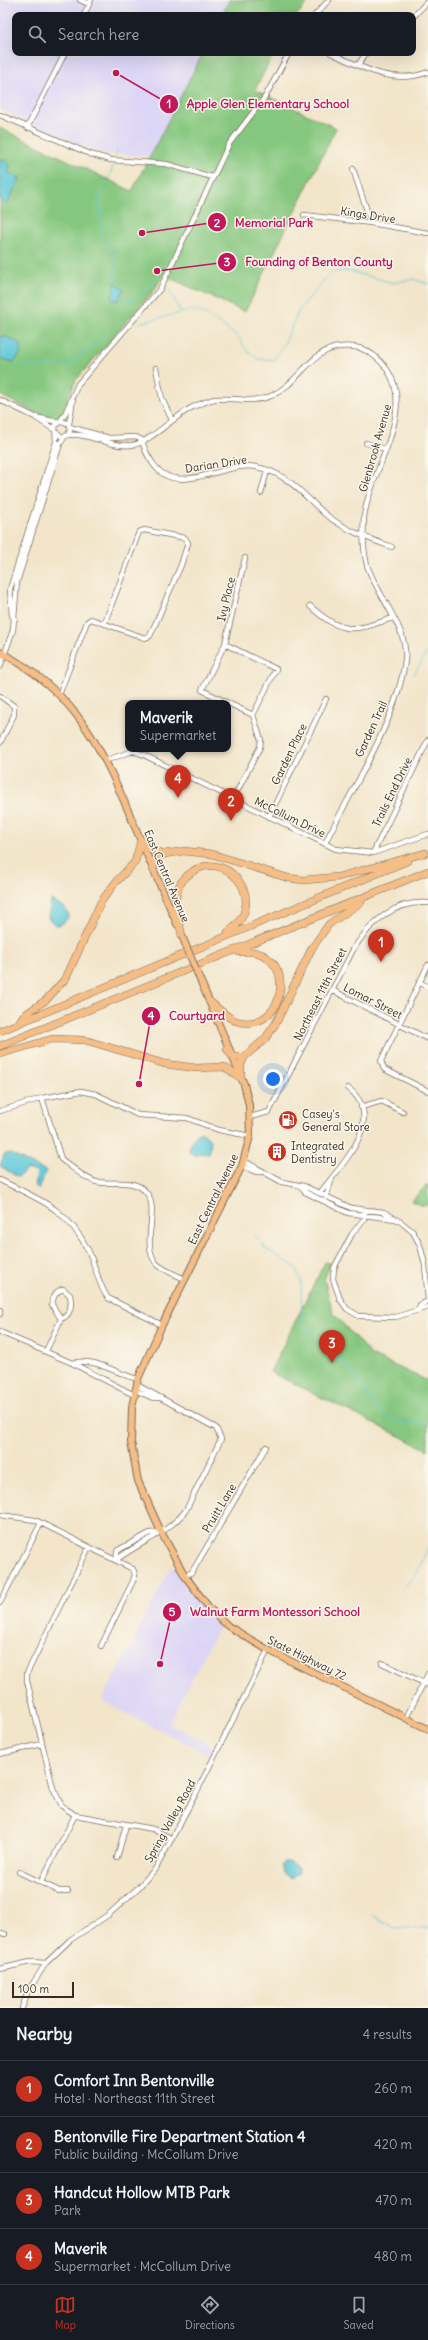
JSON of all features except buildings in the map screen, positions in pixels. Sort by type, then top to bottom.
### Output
[{"type":"highway","points":[[18,1024],[23,1016],[46,1000],[66,978],[74,965],[101,902],[115,883],[135,862],[141,840],[152,849],[164,854]]},
{"type":"highway","points":[[153,869],[154,861],[164,854],[184,851],[212,854],[288,878],[314,881],[338,877],[427,853]]},
{"type":"highway","points":[[0,1031],[219,938],[427,853]]},
{"type":"highway","points":[[182,936],[176,904],[178,888],[190,873],[211,866],[223,868],[236,877],[246,896],[242,918],[232,930],[219,938]]},
{"type":"highway","points":[[0,1046],[428,871]]},
{"type":"highway","points":[[241,1078],[241,1065],[244,1057],[264,1039],[276,1023],[312,948],[330,924],[357,905],[395,884]]},
{"type":"highway","points":[[209,1001],[231,1019],[248,1022],[260,1020],[270,1013],[280,998],[281,981],[278,970],[272,962],[263,955],[253,952],[228,954]]},
{"type":"highway","points":[[0,1054],[52,1039],[85,1040],[165,1064],[196,1068],[224,1067],[241,1078]]},
{"type":"highway","points":[[227,1049],[233,1057],[244,1057]]},
{"type":"main road","name":"East Central Avenue","points":[[3,654],[26,668],[59,695],[87,727],[106,760],[182,936],[227,1049],[241,1078],[249,1105],[250,1136],[243,1164],[162,1324],[136,1387],[131,1420],[133,1460],[140,1488],[161,1532],[192,1586]]},
{"type":"main road","name":"State Highway 72","points":[[192,1586],[210,1609],[228,1626],[268,1650],[428,1729]]},
{"type":"street","points":[[80,0],[90,2],[85,12]]},
{"type":"street","points":[[318,12],[329,0]]},
{"type":"street","points":[[416,14],[428,1]]},
{"type":"street","points":[[27,128],[63,56]]},
{"type":"street","points":[[15,619],[12,616],[10,589],[56,442],[55,431],[59,422],[83,378],[160,289],[229,144],[265,97],[287,56]]},
{"type":"street","points":[[338,56],[358,65],[393,77],[418,75],[428,72]]},
{"type":"street","points":[[358,65],[364,56]]},
{"type":"street","points":[[0,115],[90,154],[111,160],[166,164],[212,177]]},
{"type":"street","points":[[353,169],[372,223]]},
{"type":"street","name":"Kings Drive","points":[[304,215],[372,223],[428,233]]},
{"type":"street","name":"Glenbrook Avenue","points":[[35,417],[55,431],[67,436],[77,435],[120,445],[138,444],[172,420],[194,407],[215,399],[257,401],[270,396],[295,381],[308,363],[322,351],[354,346],[376,356],[386,367],[395,386],[398,406],[365,514],[364,536],[367,564],[393,618]]},
{"type":"street","points":[[156,368],[162,399],[172,420]]},
{"type":"street","points":[[0,667],[15,619],[15,590],[17,582],[60,444],[67,436],[70,425],[73,396]]},
{"type":"street","points":[[0,400],[35,417],[70,425],[109,438],[136,437],[142,440]]},
{"type":"street","name":"Darian Drive","points":[[142,440],[146,452],[155,467],[169,478],[195,477],[238,467],[255,467],[281,475],[296,485],[325,513],[344,528],[392,548]]},
{"type":"street","points":[[366,443],[385,449]]},
{"type":"street","points":[[261,493],[267,471]]},
{"type":"street","points":[[59,695],[87,622],[91,619],[105,622],[145,638],[150,636],[181,565],[188,543],[182,537],[144,530],[139,532],[105,622]]},
{"type":"street","name":"Ivy Place","points":[[222,700],[202,690],[225,644],[245,558]]},
{"type":"street","points":[[310,606],[338,626],[359,629],[393,618]]},
{"type":"street","name":"Garden Trail","points":[[325,844],[377,740],[397,694],[405,660],[406,645],[403,634],[393,618]]},
{"type":"street","points":[[225,644],[276,669],[253,715],[261,740],[260,747],[234,799]]},
{"type":"street","points":[[0,696],[14,706],[14,714],[0,742]]},
{"type":"street","name":"Garden Place","points":[[269,817],[326,699]]},
{"type":"street","points":[[231,704],[253,715]]},
{"type":"street","name":"Trails End Drive","points":[[373,853],[428,740]]},
{"type":"street","name":"McCollum Drive","points":[[106,760],[133,752],[144,755],[269,817],[336,848],[373,853],[428,834]]},
{"type":"street","name":"Northeast 11th Street","points":[[250,1117],[269,1112],[354,948],[366,930],[377,919],[394,909],[428,903]]},
{"type":"street","points":[[428,966],[381,1061],[381,1066],[384,1069],[428,1091]]},
{"type":"street","points":[[420,982],[428,987]]},
{"type":"street","name":"Lomar Street","points":[[332,990],[428,1039]]},
{"type":"street","points":[[320,1193],[350,1155],[360,1136],[361,1107],[358,1098],[348,1088]]},
{"type":"street","points":[[0,1111],[42,1098],[81,1091],[96,1094],[138,1114],[187,1118],[219,1130],[250,1136]]},
{"type":"street","points":[[42,1098],[61,1159],[95,1182],[125,1183],[146,1191],[150,1198],[150,1248],[152,1257],[157,1264],[185,1280]]},
{"type":"street","points":[[361,1107],[382,1101],[403,1112]]},
{"type":"street","points":[[243,1164],[256,1172],[261,1172],[282,1182],[304,1186],[350,1208],[365,1213]]},
{"type":"street","points":[[326,1196],[332,1178]]},
{"type":"street","points":[[0,1180],[43,1202],[66,1216],[88,1251],[103,1291],[108,1298],[162,1324]]},
{"type":"street","points":[[300,1186],[305,1192],[343,1210],[395,1219],[413,1232],[420,1245],[425,1265],[428,1289],[428,1300],[420,1305],[419,1309]]},
{"type":"street","points":[[365,1213],[362,1222],[345,1246],[334,1268],[333,1276],[335,1287],[340,1299],[347,1309],[359,1316],[396,1317],[428,1307]]},
{"type":"street","points":[[46,1351],[61,1319],[66,1317],[71,1305],[70,1295],[63,1289],[54,1295],[52,1304],[61,1319]]},
{"type":"street","points":[[0,1332],[72,1363],[153,1393],[158,1398],[216,1428],[221,1439],[186,1510],[179,1520],[161,1532],[150,1533],[120,1549],[116,1552],[116,1560]]},
{"type":"street","points":[[72,1363],[94,1361],[125,1376],[136,1387]]},
{"type":"street","name":"Pruitt Lane","points":[[185,1576],[192,1572],[266,1448]]},
{"type":"street","points":[[0,1515],[35,1520],[133,1569],[135,1575],[101,1646]]},
{"type":"street","points":[[0,1603],[40,1523]]},
{"type":"street","points":[[89,1547],[27,1673],[42,1744],[56,1796],[62,1806],[75,1815],[153,1829],[172,1838]]},
{"type":"street","name":"Spring Valley Road","points":[[22,2008],[28,1990],[46,1963],[70,1940],[108,1915],[139,1887],[156,1868],[268,1650]]},
{"type":"street","points":[[382,1663],[426,1684]]},
{"type":"street","points":[[406,1718],[426,1684],[428,1674]]},
{"type":"street","points":[[0,1754],[42,1744]]},
{"type":"street","points":[[41,1882],[75,1815]]},
{"type":"street","points":[[117,1858],[126,1824]]},
{"type":"street","points":[[19,1872],[59,1891],[68,1891]]},
{"type":"street","points":[[0,1969],[30,1962],[46,1963]]},
{"type":"shaded area","points":[[0,0],[229,0],[223,12],[12,12],[12,56],[201,56],[150,156],[102,153],[48,132],[0,109]]},
{"type":"shaded area","points":[[172,1565],[188,1590],[219,1626],[169,1724],[216,1748],[212,1756],[102,1701]]},
{"type":"green space","points":[[229,0],[310,0],[300,12],[223,12]]},
{"type":"green space","points":[[201,56],[272,56],[255,90],[336,128],[245,312],[163,275],[155,289],[76,380],[59,418],[50,420],[0,395],[0,128],[132,191]]},
{"type":"green space","points":[[428,1184],[428,1205],[423,1206],[411,1201]]},
{"type":"green space","points":[[325,1262],[331,1264],[324,1279],[333,1313],[371,1355],[428,1381],[428,1450],[270,1372]]},
{"type":"water","points":[[0,158],[10,165],[8,172],[20,178],[7,204],[0,201]]},
{"type":"water","points":[[115,282],[124,290],[117,301],[112,299]]},
{"type":"water","points":[[5,336],[20,344],[20,354],[14,362],[0,358],[0,337]]},
{"type":"water","points":[[51,900],[64,907],[69,915],[65,921],[60,924],[55,925],[48,918]]},
{"type":"water","points":[[201,1132],[211,1140],[209,1154],[201,1153],[195,1156],[189,1151],[194,1138]]},
{"type":"water","points":[[8,1153],[46,1171],[39,1189],[35,1187],[37,1172],[27,1169],[18,1177],[0,1166],[4,1155]]},
{"type":"water","points":[[284,1862],[289,1862],[298,1868],[299,1872],[292,1879],[283,1873],[281,1866]]},
{"type":"waterway","points":[[116,155],[117,151]]},
{"type":"waterway","points":[[108,180],[114,164]]},
{"type":"waterway","points":[[101,234],[100,197],[106,186]]},
{"type":"waterway","points":[[105,239],[116,259],[115,281]]},
{"type":"waterway","points":[[140,323],[192,310],[203,313],[221,324],[240,339],[246,350],[258,359],[274,360],[286,340],[299,310],[331,272],[348,271],[394,283],[413,279],[428,284]]},
{"type":"waterway","points":[[120,298],[128,302],[137,297],[156,280]]},
{"type":"waterway","points":[[168,287],[180,311]]},
{"type":"waterway","points":[[23,365],[34,367],[69,364],[105,336]]},
{"type":"waterway","points":[[414,674],[428,651]]},
{"type":"waterway","points":[[253,1235],[261,1241],[265,1248],[295,1267],[301,1279],[302,1323],[310,1333],[337,1349],[343,1363],[357,1377],[374,1405],[385,1416],[402,1423],[428,1423]]},
{"type":"waterway","points":[[404,1587],[416,1575],[428,1548]]},
{"type":"waterway","points":[[372,1915],[395,1928],[428,1928]]},
{"type":"place","name":"Apple Glen Elementary School","points":[[116,73]]},
{"type":"place","name":"Memorial Park","points":[[142,233]]},
{"type":"place","name":"Founding of Benton County","points":[[157,271]]},
{"type":"place","name":"Maverik","points":[[178,798]]},
{"type":"place","name":"Bentonville Fire Department Station 4","points":[[231,821]]},
{"type":"place","name":"Comfort Inn Bentonville","points":[[381,962]]},
{"type":"place","name":"Courtyard","points":[[139,1084]]},
{"type":"place","name":"Casey's General Store","points":[[288,1120]]},
{"type":"place","name":"Integrated Dentistry","points":[[277,1152]]},
{"type":"place","name":"Handcut Hollow MTB Park","points":[[332,1363]]},
{"type":"place","name":"Walnut Farm Montessori School","points":[[160,1664]]}]
